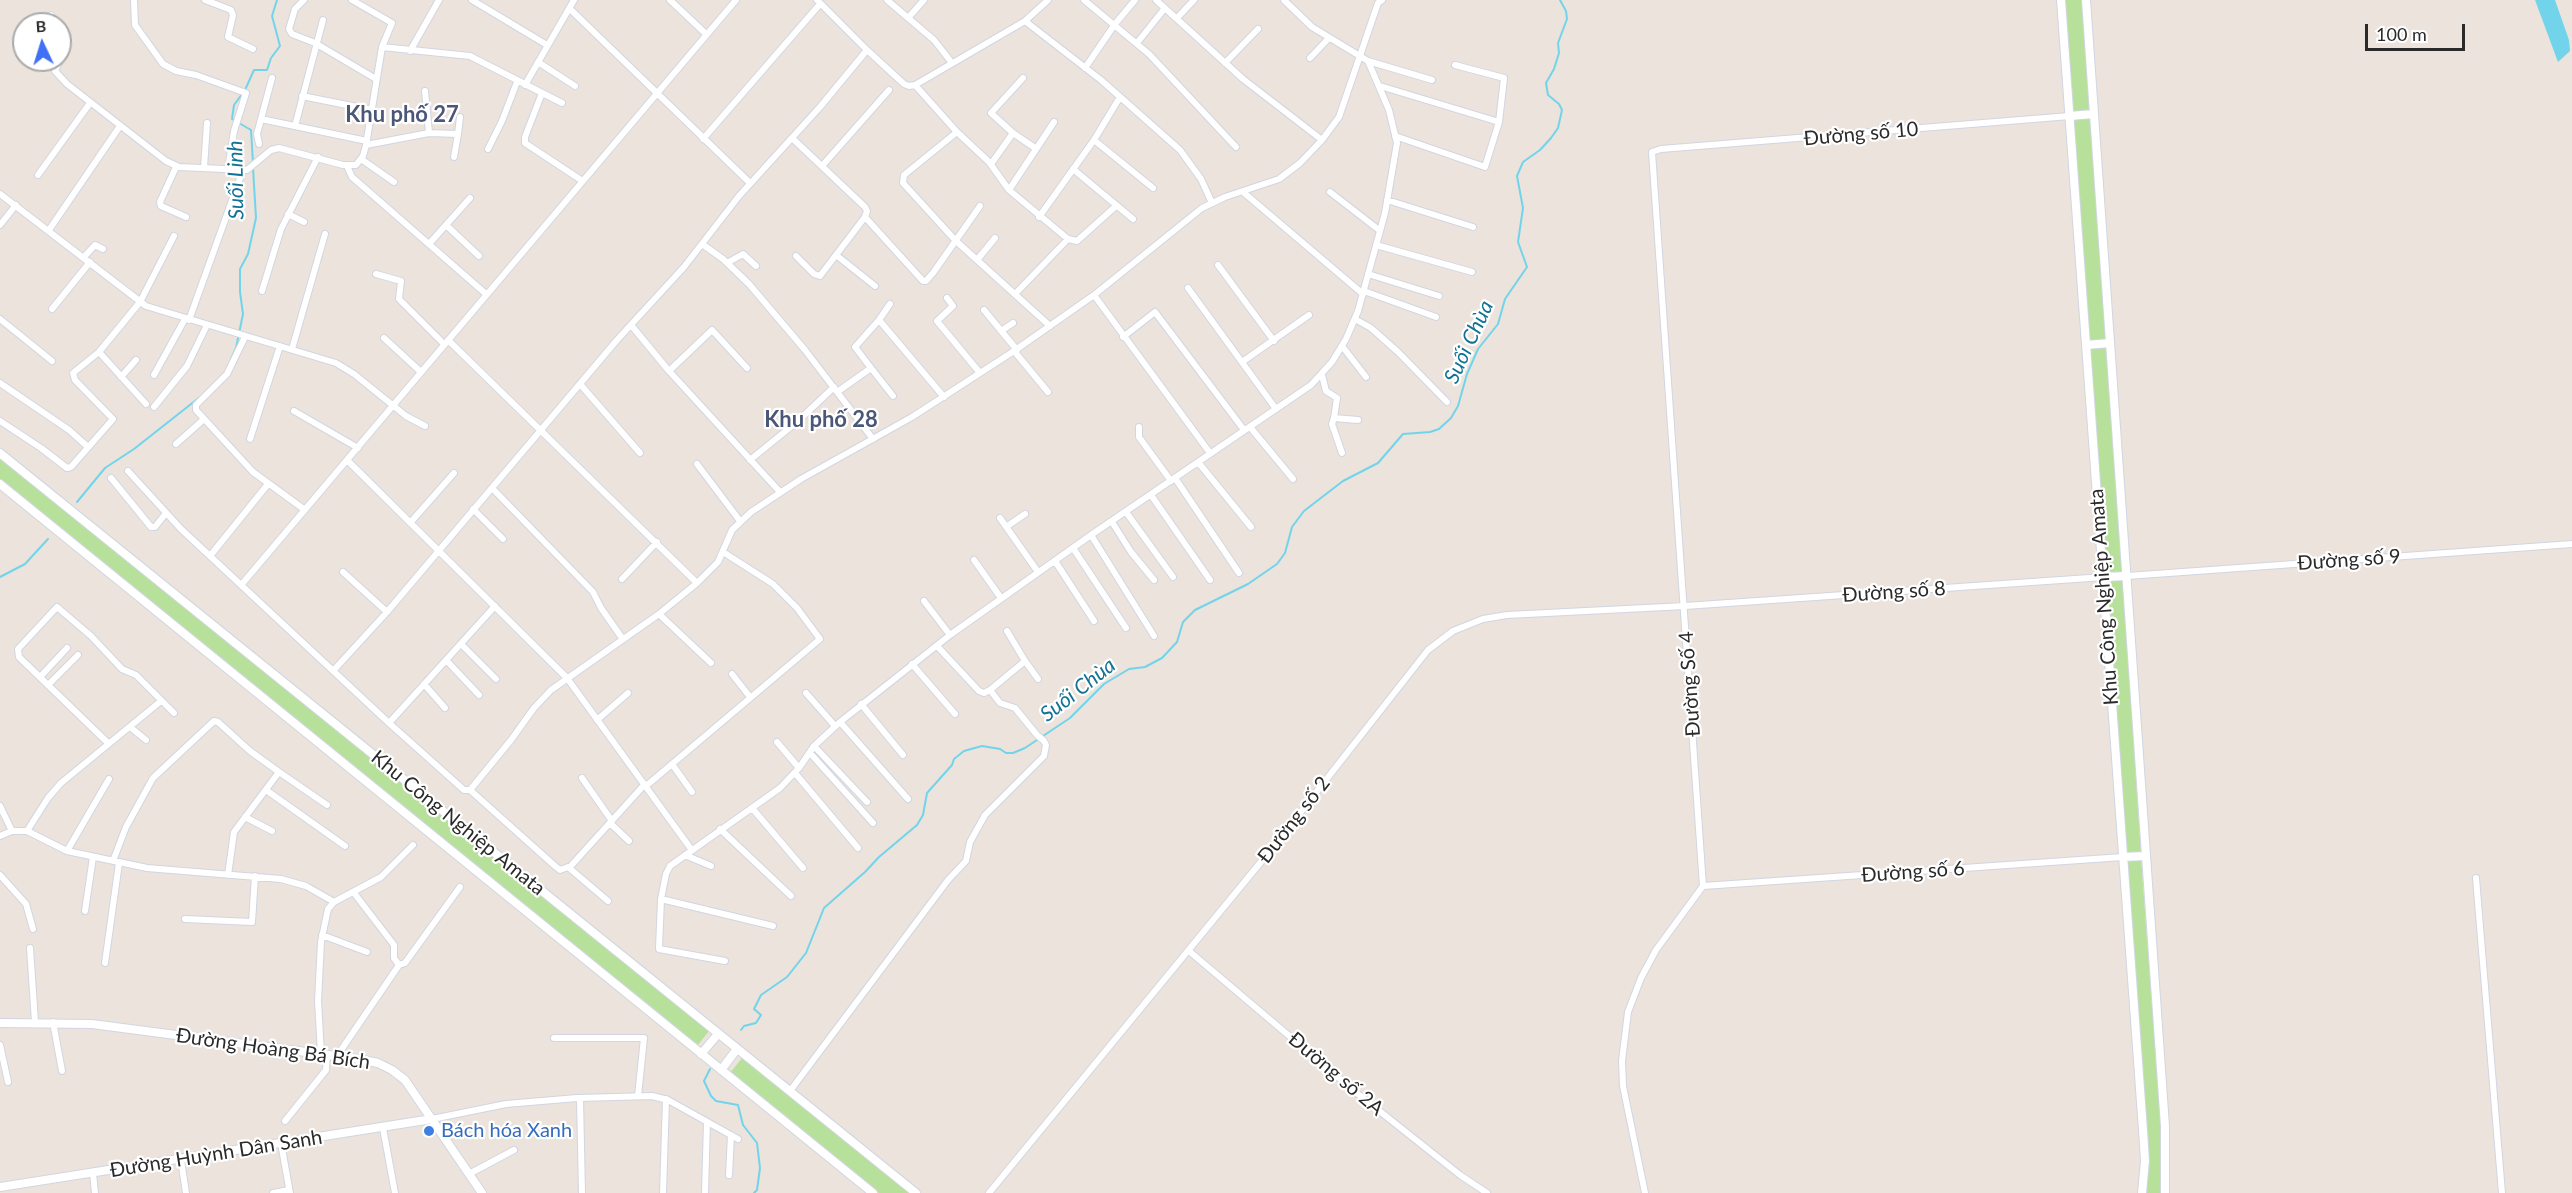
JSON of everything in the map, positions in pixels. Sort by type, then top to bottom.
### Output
[{"type":"street","points":[[134,0],[135,25],[163,64],[176,71],[196,75],[246,93],[238,118],[228,169]]},
{"type":"street","points":[[205,0],[231,10],[233,15],[228,38],[253,49]]},
{"type":"street","points":[[304,0],[295,9],[290,32],[315,43],[376,79]]},
{"type":"street","points":[[56,72],[90,103],[176,167],[245,170],[254,166],[270,150],[279,148],[347,166],[356,165],[361,159],[366,143],[382,47],[392,23],[352,0]]},
{"type":"street","points":[[410,51],[437,0]]},
{"type":"street","points":[[472,0],[547,45]]},
{"type":"street","points":[[525,85],[574,0]]},
{"type":"street","points":[[670,0],[706,34]]},
{"type":"street","points":[[242,584],[348,461],[581,180],[736,0]]},
{"type":"street","points":[[887,0],[934,40],[952,63]]},
{"type":"street","points":[[908,18],[924,0]]},
{"type":"street","points":[[704,138],[819,2],[904,84],[915,85],[1025,21],[1048,0]]},
{"type":"street","points":[[1084,0],[1137,43],[1236,147]]},
{"type":"street","points":[[1085,68],[1115,24],[1135,0]]},
{"type":"street","points":[[1156,0],[1225,63],[1297,123],[1322,140]]},
{"type":"street","points":[[1177,18],[1194,0]]},
{"type":"street","points":[[1284,0],[1328,39],[1368,61],[1432,80]]},
{"type":"street","name":"Khu Công Nghiệp Amata","points":[[2061,0],[2143,1130],[2145,1161],[2142,1193]]},
{"type":"street","name":"Khu Công Nghiệp Amata","points":[[2086,0],[2165,1126],[2165,1193]]},
{"type":"street","points":[[470,790],[512,740],[534,708],[567,678],[659,614],[698,583],[718,562],[732,530],[740,521],[780,492],[944,397],[1016,350],[1094,295],[1188,218],[1212,202],[1279,179],[1300,163],[1322,140],[1339,117],[1362,56],[1378,1]]},
{"type":"street","points":[[1137,43],[1165,8]]},
{"type":"street","points":[[570,9],[750,183]]},
{"type":"street","points":[[294,126],[323,20]]},
{"type":"street","points":[[1025,21],[1120,97],[1191,163],[1212,202]]},
{"type":"street","points":[[1225,63],[1258,29]]},
{"type":"street","points":[[1310,58],[1328,39]]},
{"type":"street","points":[[382,47],[470,56],[562,103]]},
{"type":"street","points":[[333,671],[387,612],[541,429],[702,244],[750,183],[792,138],[867,50]]},
{"type":"street","points":[[724,961],[660,950],[658,945],[661,899],[670,866],[780,788],[797,770],[814,746],[837,724],[950,635],[1210,453],[1300,394],[1322,375],[1342,346],[1355,319],[1387,200],[1397,143],[1380,86],[1368,61]]},
{"type":"street","points":[[538,62],[574,86]]},
{"type":"street","points":[[1395,136],[1485,167],[1499,122],[1504,78],[1455,65]]},
{"type":"street","points":[[259,144],[257,134],[272,78]]},
{"type":"street","points":[[1023,78],[991,113],[1013,133],[1035,148]]},
{"type":"street","points":[[488,149],[517,82]]},
{"type":"street","points":[[915,85],[957,132],[991,164],[1009,190],[1068,239],[1077,241],[1116,206]]},
{"type":"street","points":[[1380,86],[1499,122]]},
{"type":"street","points":[[822,166],[889,90]]},
{"type":"street","points":[[425,91],[429,133]]},
{"type":"street","points":[[542,93],[525,137],[525,144],[581,180]]},
{"type":"street","points":[[302,96],[372,110]]},
{"type":"street","points":[[1039,217],[1094,140],[1120,97]]},
{"type":"street","points":[[38,175],[90,103]]},
{"type":"street","points":[[2070,116],[2093,114]]},
{"type":"street","name":"Đường số 10","points":[[1653,152],[1660,149],[2070,116]]},
{"type":"street","points":[[454,157],[460,117]]},
{"type":"street","points":[[261,119],[366,143],[429,133],[458,134]]},
{"type":"street","points":[[1009,190],[1054,122]]},
{"type":"street","points":[[204,168],[207,123]]},
{"type":"street","points":[[49,230],[120,126]]},
{"type":"street","points":[[957,132],[902,178],[906,188],[956,241],[1050,326]]},
{"type":"street","points":[[991,164],[1013,133]]},
{"type":"street","points":[[792,138],[865,207],[865,217],[824,273],[818,277],[796,256]]},
{"type":"street","points":[[1094,140],[1153,188]]},
{"type":"street","name":"Đường Số 4","points":[[1653,152],[1703,886]]},
{"type":"street","points":[[262,291],[273,248],[318,157]]},
{"type":"street","points":[[361,159],[394,182]]},
{"type":"street","points":[[347,166],[352,177],[486,294]]},
{"type":"street","points":[[176,167],[160,202],[161,206],[186,217]]},
{"type":"street","points":[[1073,169],[1133,219]]},
{"type":"street","points":[[154,375],[187,320],[245,170]]},
{"type":"street","points":[[1243,192],[1363,293],[1436,317]]},
{"type":"street","points":[[1330,192],[1379,230]]},
{"type":"street","points":[[0,194],[140,302],[187,320],[336,363],[425,426]]},
{"type":"street","points":[[429,244],[470,198]]},
{"type":"street","points":[[1387,200],[1473,228]]},
{"type":"street","points":[[0,225],[16,205]]},
{"type":"street","points":[[865,217],[923,281],[926,281],[980,206]]},
{"type":"street","points":[[288,214],[304,222]]},
{"type":"street","points":[[446,225],[479,256]]},
{"type":"street","points":[[292,349],[324,234]]},
{"type":"street","points":[[0,421],[67,468],[71,467],[113,419],[75,380],[74,373],[99,352],[140,302],[174,236]]},
{"type":"street","points":[[977,260],[996,238]]},
{"type":"street","points":[[1015,294],[1068,239]]},
{"type":"street","points":[[84,257],[95,244],[103,249]]},
{"type":"street","points":[[702,244],[727,263],[781,321],[873,439]]},
{"type":"street","points":[[1376,246],[1472,272]]},
{"type":"street","points":[[727,263],[743,254],[756,266]]},
{"type":"street","points":[[836,255],[875,286]]},
{"type":"street","points":[[52,309],[90,262]]},
{"type":"street","points":[[1218,265],[1274,341]]},
{"type":"street","points":[[376,274],[401,281],[399,299],[541,429],[698,583]]},
{"type":"street","points":[[1368,274],[1438,296]]},
{"type":"street","points":[[1188,288],[1276,409]]},
{"type":"street","points":[[1094,295],[1210,453]]},
{"type":"street","points":[[947,298],[953,306],[937,321],[980,373]]},
{"type":"street","points":[[890,304],[855,347],[893,396]]},
{"type":"street","points":[[984,310],[1048,392]]},
{"type":"street","points":[[1123,337],[1155,312],[1247,428],[1293,479]]},
{"type":"street","points":[[1242,362],[1309,315]]},
{"type":"street","points":[[0,319],[52,361]]},
{"type":"street","points":[[1355,319],[1371,328],[1398,352],[1447,402]]},
{"type":"street","points":[[879,320],[944,397]]},
{"type":"street","points":[[1001,331],[1013,323]]},
{"type":"street","points":[[154,408],[187,366],[207,325]]},
{"type":"street","points":[[631,325],[669,371],[780,492]]},
{"type":"street","points":[[669,371],[712,330],[747,368]]},
{"type":"street","points":[[245,337],[227,374],[196,405],[196,410],[253,472],[305,510]]},
{"type":"street","points":[[384,338],[421,372]]},
{"type":"street","points":[[2086,345],[2110,343]]},
{"type":"street","points":[[250,440],[280,346]]},
{"type":"street","points":[[1342,346],[1366,377]]},
{"type":"street","points":[[99,352],[146,404]]},
{"type":"street","points":[[121,377],[136,360]]},
{"type":"street","points":[[750,460],[836,389],[871,368]]},
{"type":"street","points":[[1322,375],[1326,392],[1337,398],[1332,424],[1342,453]]},
{"type":"street","points":[[0,382],[69,430],[88,447]]},
{"type":"street","points":[[580,384],[640,453]]},
{"type":"street","points":[[294,411],[358,448]]},
{"type":"street","points":[[1334,418],[1358,420]]},
{"type":"street","points":[[176,444],[204,419]]},
{"type":"street","points":[[1139,427],[1139,437],[1173,479],[1239,573]]},
{"type":"street","name":"Khu Công Nghiệp Amata","points":[[0,453],[916,1193]]},
{"type":"street","points":[[348,461],[567,678],[691,849]]},
{"type":"street","points":[[1198,462],[1251,527]]},
{"type":"street","points":[[697,464],[740,521]]},
{"type":"street","points":[[128,471],[166,513],[210,556],[389,723],[455,783],[464,790],[470,790],[561,870],[569,868],[646,785],[820,639],[797,608],[773,584],[723,552]]},
{"type":"street","points":[[410,523],[454,473]]},
{"type":"street","points":[[111,478],[151,527],[155,527],[166,513]]},
{"type":"street","name":"Khu Công Nghiệp Amata","points":[[0,484],[873,1193]]},
{"type":"street","points":[[210,556],[268,484]]},
{"type":"street","points":[[492,488],[593,592],[622,638]]},
{"type":"street","points":[[1151,495],[1210,580]]},
{"type":"street","points":[[473,509],[503,539]]},
{"type":"street","points":[[1126,512],[1173,577]]},
{"type":"street","points":[[1006,527],[1025,514]]},
{"type":"street","points":[[1000,518],[1038,573]]},
{"type":"street","points":[[1112,522],[1131,552],[1154,580]]},
{"type":"street","points":[[1091,535],[1154,636]]},
{"type":"street","points":[[622,579],[657,542]]},
{"type":"street","name":"Đường số 9","points":[[2127,576],[2572,544]]},
{"type":"street","points":[[1073,548],[1126,628]]},
{"type":"street","points":[[974,560],[1001,598]]},
{"type":"street","points":[[1055,561],[1094,621]]},
{"type":"street","points":[[343,572],[387,612]]},
{"type":"street","points":[[2104,577],[2127,576]]},
{"type":"street","name":"Đường số 8","points":[[1685,606],[2104,577]]},
{"type":"street","points":[[924,602],[950,635]]},
{"type":"street","points":[[389,723],[495,606]]},
{"type":"street","name":"Đường số 2","points":[[989,1193],[1189,951],[1435,643],[1466,624],[1507,615],[1685,606]]},
{"type":"street","points":[[108,743],[19,657],[18,649],[57,607],[122,669],[136,675],[174,713]]},
{"type":"street","points":[[659,614],[711,663]]},
{"type":"street","points":[[1007,631],[1038,679]]},
{"type":"street","points":[[461,644],[496,679]]},
{"type":"street","points":[[937,646],[979,691],[984,693],[1025,661]]},
{"type":"street","points":[[40,677],[67,648]]},
{"type":"street","points":[[48,685],[78,655]]},
{"type":"street","points":[[446,660],[479,695]]},
{"type":"street","points":[[912,664],[955,714]]},
{"type":"street","points":[[732,674],[750,697]]},
{"type":"street","points":[[424,684],[445,708]]},
{"type":"street","points":[[790,1091],[948,880],[966,861],[970,842],[985,815],[1044,756],[1046,744],[1044,741],[1036,735],[1016,708],[1000,702],[990,690]]},
{"type":"street","points":[[597,720],[628,693]]},
{"type":"street","points":[[806,693],[908,798]]},
{"type":"street","points":[[27,831],[48,798],[61,783],[161,701]]},
{"type":"street","points":[[861,704],[903,755]]},
{"type":"street","points":[[105,963],[116,862],[126,827],[153,777],[214,721],[218,722],[250,752],[327,805]]},
{"type":"street","points":[[130,727],[146,740]]},
{"type":"street","points":[[777,742],[858,848]]},
{"type":"street","points":[[814,746],[867,802]]},
{"type":"street","points":[[810,753],[873,823]]},
{"type":"street","points":[[672,764],[692,792]]},
{"type":"street","points":[[228,875],[234,832],[279,772]]},
{"type":"street","points":[[582,778],[611,822],[628,841]]},
{"type":"street","points":[[67,851],[109,779]]},
{"type":"street","points":[[266,790],[345,846]]},
{"type":"street","points":[[0,806],[12,831]]},
{"type":"street","points":[[752,808],[803,868]]},
{"type":"street","points":[[245,817],[272,831]]},
{"type":"street","points":[[720,830],[791,896]]},
{"type":"street","points":[[0,836],[12,831],[27,831],[67,851],[116,862],[147,868],[255,876],[306,886],[334,902]]},
{"type":"street","points":[[285,1121],[326,1071],[318,1001],[322,935],[328,909],[334,902],[381,877],[413,844]]},
{"type":"street","points":[[685,855],[711,866]]},
{"type":"street","points":[[2123,857],[2145,856]]},
{"type":"street","points":[[85,911],[93,857]]},
{"type":"street","name":"Đường số 6","points":[[1703,886],[2123,857]]},
{"type":"street","points":[[569,868],[608,901]]},
{"type":"street","points":[[0,875],[26,904],[33,929]]},
{"type":"street","points":[[185,919],[252,922],[255,876]]},
{"type":"street","points":[[2476,878],[2502,1193]]},
{"type":"street","points":[[1635,1193],[1645,1192],[1623,1086],[1622,1061],[1628,1012],[1641,978],[1656,950],[1703,886]]},
{"type":"street","points":[[337,1056],[399,965],[405,963],[460,887]]},
{"type":"street","points":[[354,893],[394,945],[394,958],[399,965]]},
{"type":"street","points":[[661,899],[773,926]]},
{"type":"street","points":[[322,935],[367,952]]},
{"type":"street","points":[[30,948],[35,1022]]},
{"type":"street","name":"Đường số 2A","points":[[1189,951],[1353,1090],[1460,1175],[1487,1193]]},
{"type":"street","points":[[53,1022],[62,1071]]},
{"type":"street","name":"Đường Hoàng Bá Bích","points":[[0,1023],[92,1024],[378,1063],[405,1080],[482,1193]]},
{"type":"street","points":[[700,1054],[718,1034]]},
{"type":"street","points":[[554,1038],[644,1038],[638,1096]]},
{"type":"street","points":[[0,1045],[8,1082]]},
{"type":"street","points":[[721,1070],[737,1049]]},
{"type":"street","points":[[432,1119],[506,1104],[638,1096],[666,1099],[738,1139]]},
{"type":"street","points":[[580,1098],[582,1193]]},
{"type":"street","points":[[663,1193],[666,1099]]},
{"type":"street","name":"Đường Huỳnh Dân Sanh","points":[[0,1187],[432,1119]]},
{"type":"street","points":[[705,1193],[707,1122]]},
{"type":"street","points":[[383,1128],[395,1193]]},
{"type":"street","points":[[729,1175],[731,1135]]},
{"type":"street","points":[[273,1193],[290,1191],[281,1143]]},
{"type":"street","points":[[469,1174],[514,1150]]},
{"type":"street","points":[[181,1160],[186,1193]]},
{"type":"street","points":[[93,1173],[95,1193]]},
{"type":"green space","points":[[2065,0],[2082,0],[2090,112],[2074,113]]},
{"type":"green space","points":[[2090,116],[2106,341],[2090,342],[2074,118]]},
{"type":"green space","points":[[2106,345],[2123,574],[2107,575],[2090,346]]},
{"type":"green space","points":[[0,457],[709,1031],[697,1046],[0,479]]},
{"type":"green space","points":[[2123,578],[2141,854],[2126,854],[2108,579]]},
{"type":"green space","points":[[2141,858],[2161,1126],[2162,1193],[2146,1193],[2147,1130],[2126,859]]},
{"type":"green space","points":[[742,1058],[910,1193],[879,1193],[730,1073]]},
{"type":"water","points":[[2535,0],[2555,0],[2569,40],[2570,51],[2558,62]]},
{"type":"waterway","name":"Suối Linh","points":[[253,163],[251,130],[232,119],[234,105],[245,90],[254,70],[267,70],[271,58],[280,46],[272,16],[277,0]]},
{"type":"waterway","name":"Suối Chùa","points":[[741,1030],[744,1026],[756,1023],[761,1015],[754,1009],[761,995],[787,977],[806,953],[824,908],[917,825],[923,815],[927,793],[952,765],[954,759],[964,751],[982,746],[1000,749],[1006,753],[1025,748],[1070,718],[1104,684],[1129,669],[1145,667],[1162,658],[1177,642],[1183,622],[1195,610],[1248,584],[1277,564],[1285,553],[1292,527],[1304,511],[1343,481],[1378,463],[1403,434],[1430,432],[1439,429],[1451,418],[1458,406],[1467,374],[1478,349],[1498,324],[1505,299],[1527,267],[1518,242],[1523,208],[1517,176],[1523,162],[1540,150],[1558,128],[1562,110],[1559,104],[1548,95],[1546,83],[1554,69],[1559,53],[1558,43],[1567,19],[1566,11],[1560,0]]},
{"type":"waterway","name":"Suối Linh","points":[[231,359],[236,348],[243,314],[240,269],[248,254],[256,218],[253,168]]},
{"type":"waterway","name":"Suối Linh","points":[[77,502],[105,468],[134,449],[200,397]]},
{"type":"waterway","name":"Suối Linh","points":[[0,577],[25,564],[48,539]]},
{"type":"waterway","points":[[710,1069],[704,1081],[711,1096],[716,1101],[738,1105],[743,1125],[757,1143],[760,1168],[757,1190],[754,1193]]},
{"type":"place","name":"Bách hóa Xanh","points":[[429,1131]]},
{"type":"district","name":"Khu phố 27","points":[[402,115]]},
{"type":"district","name":"Khu phố 28","points":[[821,420]]}]
